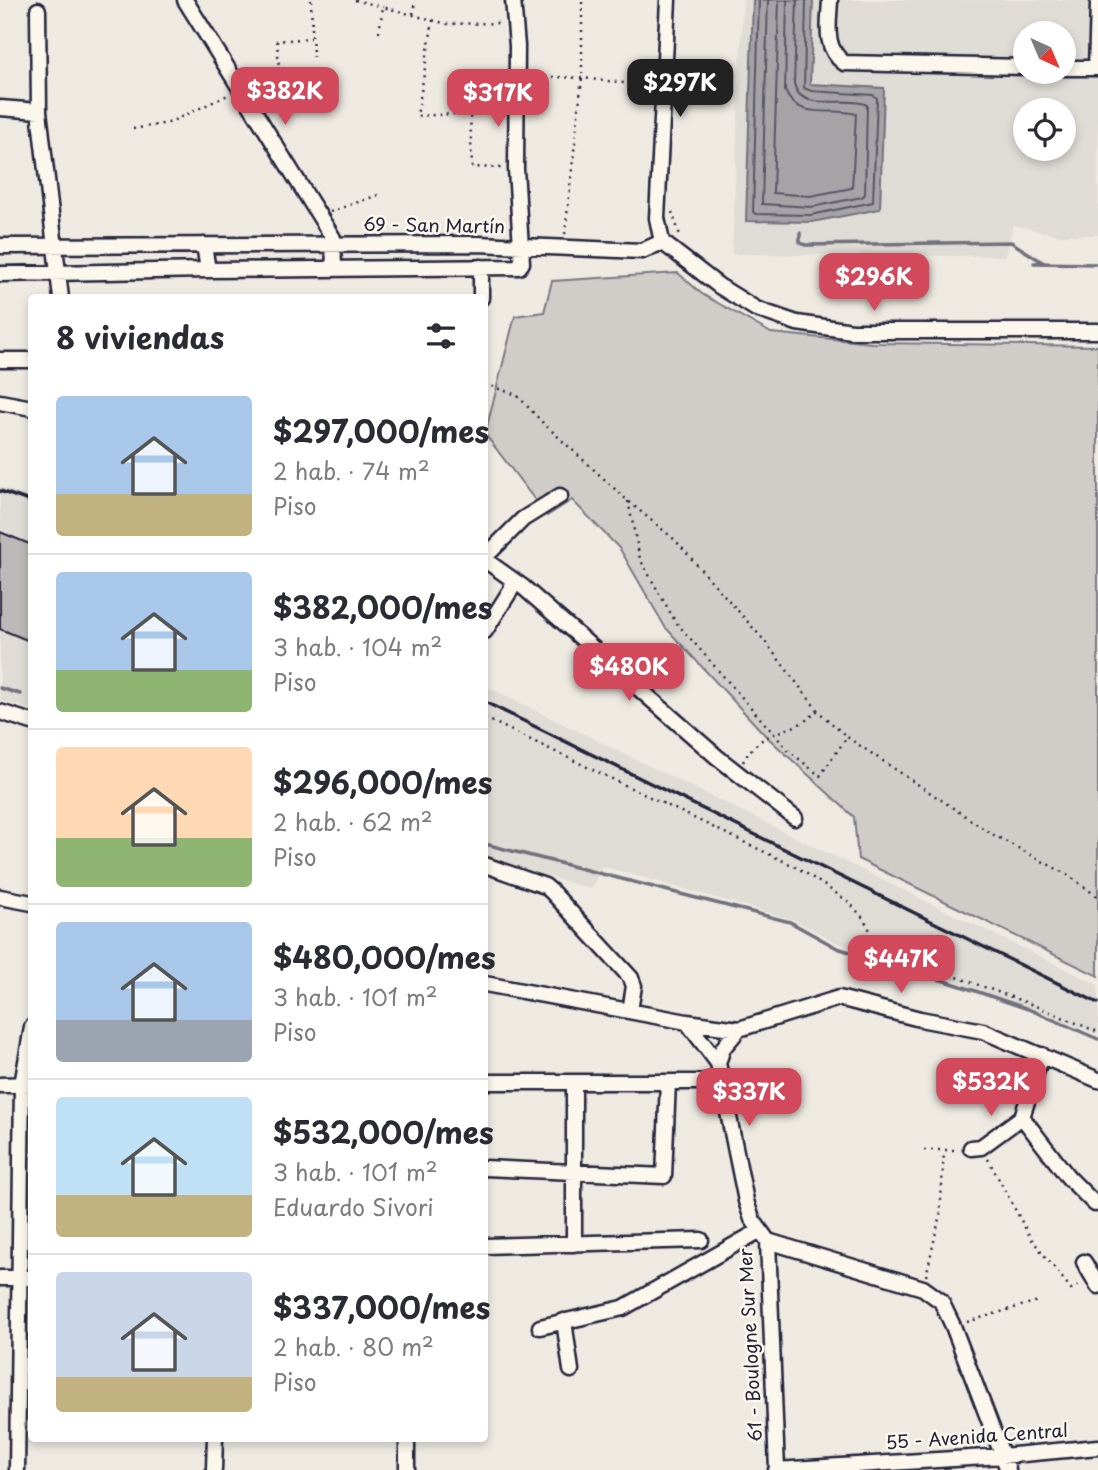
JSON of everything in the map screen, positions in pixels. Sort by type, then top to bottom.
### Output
[{"type":"street","points":[[185,0],[321,215],[334,244],[334,268]]},
{"type":"street","points":[[0,274],[519,267],[522,263],[522,246],[516,169],[513,0]]},
{"type":"street","points":[[668,0],[657,218],[662,242],[719,286],[756,309],[818,327],[852,331],[1098,331]]},
{"type":"street","points":[[830,0],[828,45],[844,63],[1013,67]]},
{"type":"street","points":[[1076,68],[1097,68],[1098,4]]},
{"type":"street","points":[[38,10],[39,111],[61,294]]},
{"type":"street","points":[[0,108],[39,111]]},
{"type":"street","name":"69 - San Martín","points":[[0,246],[334,244],[642,250],[651,249],[662,242]]},
{"type":"street","points":[[204,245],[208,270]]},
{"type":"street","points":[[481,268],[481,294]]},
{"type":"street","points":[[0,360],[28,360]]},
{"type":"street","points":[[0,402],[28,407]]},
{"type":"street","points":[[488,556],[523,519],[560,496]]},
{"type":"street","points":[[488,561],[737,773],[795,818]]},
{"type":"street","points":[[488,626],[512,588],[511,579]]},
{"type":"street","points":[[0,712],[28,721]]},
{"type":"street","points":[[488,866],[545,886],[552,891],[631,978],[634,986],[630,1011]]},
{"type":"street","points":[[0,897],[28,902]]},
{"type":"street","points":[[488,985],[687,1022],[739,1028],[839,998],[920,1019],[983,1031],[1098,1080]]},
{"type":"street","name":"61 - Boulogne Sur Mer","points":[[687,1022],[718,1063],[746,1201],[763,1236],[776,1470]]},
{"type":"street","points":[[718,1063],[723,1048],[739,1028]]},
{"type":"street","points":[[976,1147],[1022,1117],[1042,1055]]},
{"type":"street","points":[[488,1082],[723,1082]]},
{"type":"street","points":[[488,1168],[664,1175],[668,1082]]},
{"type":"street","points":[[573,1244],[574,1083]]},
{"type":"street","points":[[0,1085],[27,1085],[25,1278],[17,1470]]},
{"type":"street","points":[[1022,1117],[1069,1177],[1095,1204]]},
{"type":"street","points":[[540,1327],[623,1308],[763,1236],[923,1287],[941,1301],[1005,1463]]},
{"type":"street","points":[[488,1246],[701,1240]]},
{"type":"street","points":[[1084,1262],[1098,1286]]},
{"type":"street","points":[[0,1278],[25,1278]]},
{"type":"street","points":[[564,1321],[571,1370]]},
{"type":"street","points":[[214,1470],[215,1442]]},
{"type":"street","points":[[407,1442],[407,1470]]},
{"type":"street","name":"55 - Avenida Central","points":[[776,1470],[1005,1463],[1098,1447]]},
{"type":"path","points":[[311,0],[313,57]]},
{"type":"path","points":[[355,0],[447,24],[515,23]]},
{"type":"path","points":[[412,15],[415,0]]},
{"type":"path","points":[[564,247],[582,78],[582,0]]},
{"type":"path","points":[[379,32],[383,7]]},
{"type":"path","points":[[433,20],[417,116],[470,113],[472,167],[516,169]]},
{"type":"path","points":[[134,129],[168,123],[239,89],[259,74],[279,68],[277,41],[311,38]]},
{"type":"path","points":[[516,75],[582,78],[664,87]]},
{"type":"path","points":[[258,116],[278,106],[315,102]]},
{"type":"path","points":[[321,215],[381,194]]},
{"type":"path","points":[[670,206],[683,243]]},
{"type":"path","points":[[488,385],[517,395],[628,502],[675,540],[763,639],[818,710],[847,737],[992,834],[1068,875],[1097,896]]},
{"type":"path","points":[[628,502],[640,559],[675,621],[788,750],[820,776],[847,737]]},
{"type":"path","points":[[737,773],[754,744],[774,733],[799,726],[818,710]]},
{"type":"path","points":[[488,719],[797,868],[849,902],[864,919],[866,929],[889,951],[1098,1032]]},
{"type":"path","points":[[923,1150],[944,1152],[976,1147],[1030,1237],[1071,1289]]},
{"type":"path","points":[[923,1287],[940,1215],[944,1152]]},
{"type":"path","points":[[953,1326],[1038,1301]]},
{"type":"shaded area","points":[[743,0],[1098,0],[1098,235],[1059,235],[1013,225],[1005,256],[732,254]]},
{"type":"shaded area","points":[[678,273],[702,294],[771,333],[872,343],[1098,346],[1098,976],[858,859],[854,817],[765,735],[665,627],[620,549],[572,500],[547,516],[488,438],[488,422],[515,316],[544,312],[552,281]]},
{"type":"shaded area","points":[[0,487],[28,497],[28,709],[0,700]]},
{"type":"shaded area","points":[[488,687],[1098,985],[1098,1032],[1096,1034],[930,971],[840,944],[795,920],[602,866],[591,889],[488,858]]},
{"type":"water","points":[[753,0],[813,0],[810,84],[884,88],[880,209],[812,222],[746,221]]},
{"type":"building","points":[[0,532],[28,543],[28,640],[0,629]]},
{"type":"waterway","points":[[800,233],[800,242],[805,245],[1011,242],[1044,263]]},
{"type":"waterway","points":[[1034,263],[1098,264]]},
{"type":"waterway","points":[[0,688],[20,694]]},
{"type":"waterway","points":[[488,845],[790,922],[837,948],[1028,1009],[1098,1039]]},
{"type":"railway","points":[[0,491],[28,501]]},
{"type":"railway","points":[[488,703],[1098,1003]]}]
